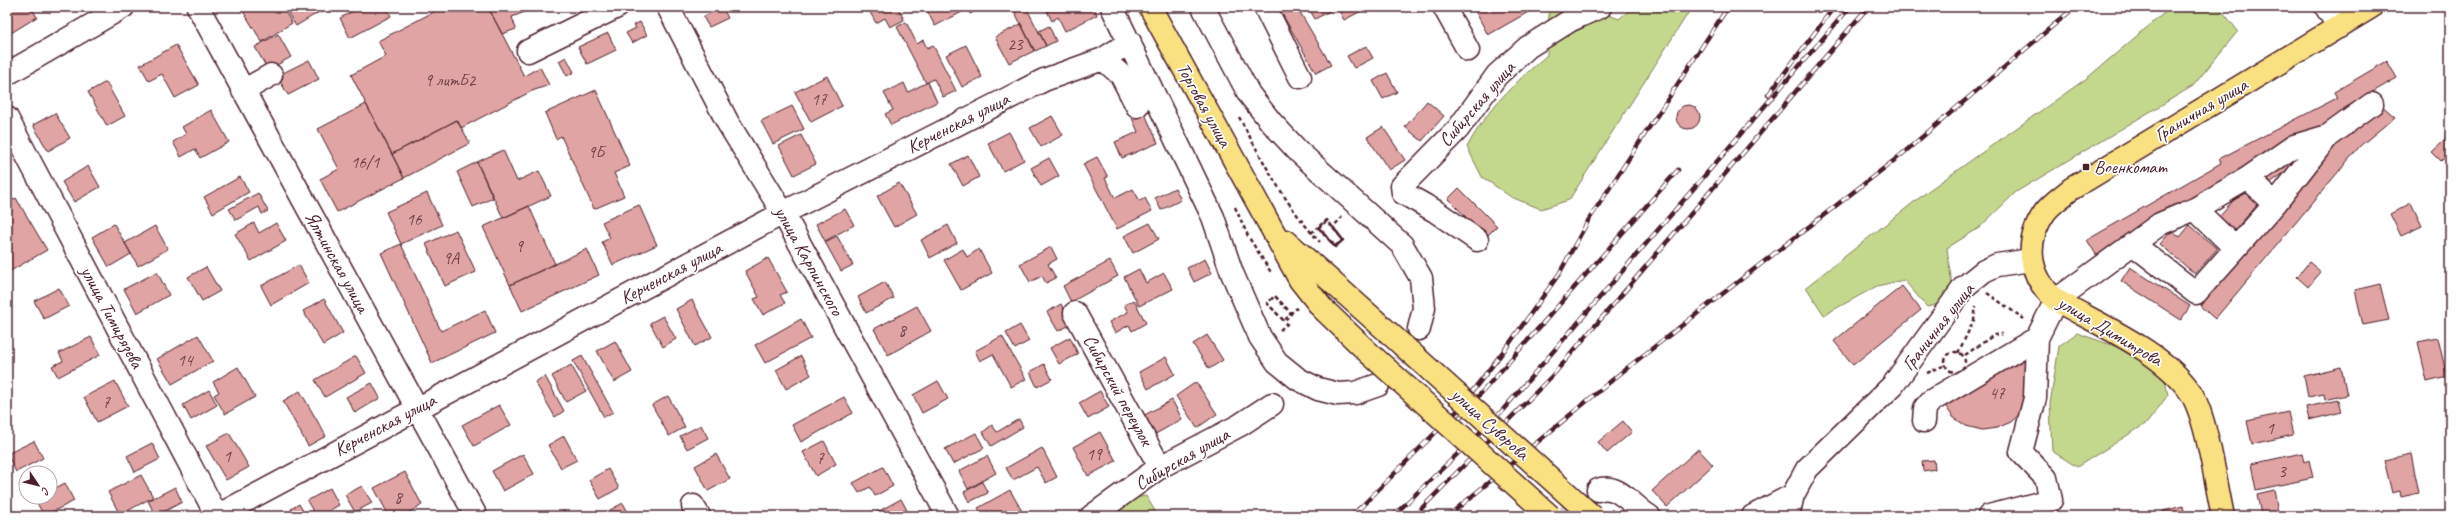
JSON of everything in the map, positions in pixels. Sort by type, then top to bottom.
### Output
[{"type":"main road","name":"Торговая улица","points":[[1150,7],[1300,280],[1322,308],[1369,353]]},
{"type":"main road","name":"Граничная улица","points":[[2031,260],[2031,244],[2036,228],[2046,211],[2071,189],[2372,7]]},
{"type":"main road","name":"Торговая улица","points":[[1257,202],[1277,232],[1295,251],[1388,332]]},
{"type":"main road","name":"улица Димитрова","points":[[2031,260],[2037,277],[2047,292],[2056,300],[2156,357],[2172,370],[2191,393],[2204,426],[2223,516]]},
{"type":"main road","name":"улица Суворова","points":[[1388,332],[1592,516]]},
{"type":"main road","name":"улица Суворова","points":[[1369,353],[1550,516]]},
{"type":"street","points":[[7,74],[123,7]]},
{"type":"street","name":"Ялтинская улица","points":[[198,7],[242,91],[476,516]]},
{"type":"street","points":[[528,51],[617,7]]},
{"type":"street","name":"улица Карпинского","points":[[668,7],[728,123],[783,213],[948,516]]},
{"type":"street","points":[[1112,7],[1213,217],[1232,273],[1260,336],[1277,362],[1298,379],[1312,386],[1338,394],[1355,393],[1378,385]]},
{"type":"street","points":[[1203,7],[1249,94],[1271,122],[1299,152],[1402,246],[1421,278],[1424,308],[1419,329]]},
{"type":"street","points":[[1265,7],[1300,77]]},
{"type":"street","points":[[1444,7],[1468,50]]},
{"type":"street","name":"Сибирская улица","points":[[1477,240],[1435,211],[1409,198],[1403,193],[1402,186],[1458,129],[1497,75],[1528,47],[1571,20],[1600,7]]},
{"type":"street","points":[[2326,7],[2339,27]]},
{"type":"street","name":"Керченская улица","points":[[217,516],[783,213],[1044,80],[1103,59],[1130,42]]},
{"type":"street","points":[[1103,59],[1121,75],[1137,106]]},
{"type":"street","points":[[242,91],[271,75]]},
{"type":"street","points":[[2134,245],[2196,293],[2274,204],[2328,136],[2372,104]]},
{"type":"street","name":"улица Тимирязева","points":[[7,118],[217,516]]},
{"type":"street","points":[[1989,516],[2051,500],[2046,478],[2022,452],[2034,398],[2039,334],[2056,300],[2134,245],[2160,224],[2196,209],[2248,178],[2294,146],[2328,136]]},
{"type":"street","points":[[2248,178],[2274,204]]},
{"type":"street","points":[[2196,209],[2235,248]]},
{"type":"street","name":"Граничная улица","points":[[1788,516],[1793,495],[1807,469],[1828,446],[1881,398],[1903,372],[1964,287],[1973,283],[1984,271],[1997,265],[2031,260]]},
{"type":"street","name":"Сибирский переулок","points":[[1075,313],[1160,466]]},
{"type":"street","points":[[1924,421],[1925,408],[1931,401],[2039,334]]},
{"type":"street","name":"Сибирская улица","points":[[1092,516],[1160,466],[1240,425],[1272,404]]},
{"type":"street","points":[[1598,490],[1622,493],[1641,512],[1649,516]]},
{"type":"street","points":[[1753,516],[1793,495]]},
{"type":"path","points":[[1238,113],[1279,187],[1311,233],[1325,248]]},
{"type":"path","points":[[1311,233],[1319,227],[1334,246],[1343,240],[1327,220],[1319,227],[1323,232],[1327,237],[1335,247],[1343,240],[1333,227]]},
{"type":"path","points":[[1327,220],[1343,240],[1335,247],[1327,237],[1318,227],[1327,220]]},
{"type":"path","points":[[1973,283],[2039,334]]},
{"type":"path","points":[[1958,353],[1974,320],[1973,283]]},
{"type":"path","points":[[1287,324],[1267,303],[1275,296],[1291,314],[1284,320],[1280,316],[1276,312],[1271,307],[1267,303],[1275,296],[1291,313],[1298,307]]},
{"type":"path","points":[[1921,377],[1945,365]]},
{"type":"path","points":[[7,500],[10,516]]},
{"type":"green space","points":[[1546,7],[1606,7],[1609,15],[1619,19],[1633,7],[1692,7],[1569,200],[1541,209],[1511,197],[1482,177],[1467,147],[1484,120],[1502,97],[1547,55],[1549,13]]},
{"type":"green space","points":[[2171,7],[2219,7],[2238,31],[2193,86],[2016,192],[1979,228],[1947,248],[1952,285],[1939,304],[1927,307],[1904,280],[1877,286],[1824,315],[1806,287],[1928,191],[2087,78]]},
{"type":"green space","points":[[2077,333],[2132,352],[2164,375],[2168,395],[2147,423],[2077,467],[2052,451],[2050,404],[2059,346]]},
{"type":"green space","points":[[1146,496],[1155,511],[1152,516],[1105,516],[1129,499]]},
{"type":"building","points":[[7,7],[31,7],[37,17],[11,33],[7,27]]},
{"type":"building","points":[[282,7],[292,23],[262,42],[241,8]]},
{"type":"building","points":[[284,7],[316,7],[319,12],[296,26]]},
{"type":"building","points":[[317,7],[330,7],[321,13]]},
{"type":"building","points":[[361,7],[386,7],[391,16],[350,38],[340,18]]},
{"type":"building","points":[[443,7],[488,7],[524,76],[540,67],[549,85],[532,91],[461,128],[457,120],[392,154],[351,75],[386,56],[378,41]]},
{"type":"building","points":[[488,7],[520,7],[522,13],[512,17],[516,29],[502,34]]},
{"type":"building","points":[[520,7],[540,7],[522,13]]},
{"type":"building","points":[[722,7],[728,18],[709,27],[703,17]]},
{"type":"building","points":[[867,7],[898,7],[904,20],[890,27],[885,18],[876,23]]},
{"type":"building","points":[[931,7],[960,7],[962,12],[935,26],[926,9]]},
{"type":"building","points":[[967,7],[983,7],[970,14]]},
{"type":"building","points":[[1012,7],[1026,7],[1046,46],[1035,51]]},
{"type":"building","points":[[1045,7],[1094,7],[1097,15],[1065,31],[1058,17],[1052,21]]},
{"type":"building","points":[[1278,7],[1297,7],[1331,65],[1316,73]]},
{"type":"building","points":[[1308,7],[1328,7],[1330,11],[1315,19]]},
{"type":"building","points":[[1337,7],[1367,7],[1367,8],[1344,20]]},
{"type":"building","points":[[1473,7],[1530,7],[1532,10],[1488,35]]},
{"type":"building","points":[[640,22],[647,35],[632,43],[626,33],[636,28],[634,25]]},
{"type":"building","points":[[906,22],[917,44],[923,40],[927,48],[933,45],[956,91],[943,97],[934,79],[926,83],[897,27]]},
{"type":"building","points":[[1021,24],[1034,51],[1009,63],[995,37]]},
{"type":"building","points":[[1049,26],[1056,41],[1046,46],[1039,31]]},
{"type":"building","points":[[608,33],[616,50],[587,64],[578,47]]},
{"type":"building","points":[[278,34],[291,57],[268,70],[255,47]]},
{"type":"building","points":[[176,45],[199,85],[175,98],[162,74],[149,81],[140,65]]},
{"type":"building","points":[[966,45],[982,77],[962,87],[946,55]]},
{"type":"building","points":[[1366,46],[1373,58],[1354,68],[1347,56]]},
{"type":"building","points":[[566,57],[574,72],[567,76],[559,61]]},
{"type":"building","points":[[309,60],[319,79],[288,95],[277,76]]},
{"type":"building","points":[[2387,61],[2397,78],[2343,109],[2346,114],[2228,175],[2230,180],[2097,256],[2087,240],[2221,163],[2219,159],[2337,98],[2334,92]]},
{"type":"building","points":[[1387,73],[1397,92],[1383,99],[1373,81]]},
{"type":"building","points":[[827,76],[842,106],[811,122],[795,92]]},
{"type":"building","points":[[106,82],[125,116],[107,126],[88,92]]},
{"type":"building","points":[[928,82],[937,102],[891,125],[885,114],[893,110],[884,93],[904,83],[908,92]]},
{"type":"building","points":[[596,90],[630,166],[614,173],[624,196],[594,209],[561,136],[556,139],[545,113]]},
{"type":"building","points":[[1427,101],[1444,116],[1422,141],[1405,127]]},
{"type":"building","points":[[366,104],[404,178],[337,212],[320,179],[339,169],[318,129]]},
{"type":"building","points":[[2380,104],[2395,117],[2360,146],[2215,319],[2200,306],[2345,133]]},
{"type":"building","points":[[1688,105],[1697,108],[1700,117],[1697,126],[1688,129],[1679,126],[1676,117],[1679,108]]},
{"type":"building","points":[[792,106],[804,129],[773,144],[761,121]]},
{"type":"building","points":[[211,110],[229,142],[200,158],[195,149],[181,157],[173,142],[186,134],[182,127]]},
{"type":"building","points":[[1144,112],[1158,143],[1122,158],[1115,142],[1138,132],[1132,118]]},
{"type":"building","points":[[55,113],[70,138],[48,151],[33,125]]},
{"type":"building","points":[[1052,116],[1063,135],[1041,147],[1030,128]]},
{"type":"building","points":[[457,120],[470,143],[404,178],[392,154]]},
{"type":"building","points":[[1383,127],[1405,160],[1389,170],[1367,137]]},
{"type":"building","points":[[2450,129],[2450,153],[2441,161],[2432,152],[2445,140],[2446,132]]},
{"type":"building","points":[[1009,132],[1024,160],[1003,171],[988,143]]},
{"type":"building","points":[[801,135],[816,164],[794,175],[779,146]]},
{"type":"building","points":[[503,150],[517,181],[539,171],[551,196],[503,218],[477,162]]},
{"type":"building","points":[[2295,150],[2302,160],[2270,183],[2264,173]]},
{"type":"building","points":[[968,155],[979,177],[963,186],[951,164]]},
{"type":"building","points":[[1097,157],[1108,177],[1105,178],[1115,198],[1133,189],[1140,201],[1145,198],[1152,211],[1117,229],[1083,164]]},
{"type":"building","points":[[1049,158],[1059,176],[1041,186],[1031,168]]},
{"type":"building","points":[[477,162],[493,198],[473,207],[457,172]]},
{"type":"building","points":[[88,166],[100,187],[74,202],[62,182]]},
{"type":"building","points":[[240,177],[249,192],[213,213],[204,197]]},
{"type":"building","points":[[899,183],[917,214],[894,227],[877,196]]},
{"type":"building","points":[[1175,188],[1181,200],[1161,210],[1155,198]]},
{"type":"building","points":[[1459,188],[1497,226],[1486,237],[1448,199]]},
{"type":"building","points":[[2244,189],[2259,203],[2234,231],[2218,217]]},
{"type":"building","points":[[258,193],[268,211],[262,214],[259,207],[236,220],[229,209]]},
{"type":"building","points":[[427,193],[442,225],[401,244],[386,212]]},
{"type":"building","points":[[16,198],[47,250],[7,273],[7,203]]},
{"type":"building","points":[[2411,203],[2422,226],[2401,236],[2390,214]]},
{"type":"building","points":[[639,205],[657,245],[613,265],[602,242],[610,238],[602,222]]},
{"type":"building","points":[[529,206],[555,264],[510,285],[483,227]]},
{"type":"building","points":[[845,209],[854,225],[825,241],[816,224]]},
{"type":"building","points":[[254,223],[259,233],[276,223],[286,241],[251,261],[235,234]]},
{"type":"building","points":[[1150,223],[1159,239],[1133,253],[1124,236]]},
{"type":"building","points":[[114,224],[131,254],[109,267],[92,237]]},
{"type":"building","points":[[948,225],[957,243],[930,258],[921,240]]},
{"type":"building","points":[[2190,225],[2217,249],[2195,274],[2160,244],[2172,230],[2180,237]]},
{"type":"building","points":[[155,226],[168,249],[138,266],[125,243]]},
{"type":"building","points":[[456,230],[476,272],[445,286],[426,244]]},
{"type":"building","points":[[837,236],[853,265],[841,271],[825,242]]},
{"type":"building","points":[[401,244],[441,331],[485,310],[495,333],[432,363],[381,253]]},
{"type":"building","points":[[1051,247],[1057,259],[1048,264],[1056,278],[1046,283],[1042,276],[1030,282],[1020,264]]},
{"type":"building","points":[[587,249],[599,275],[522,311],[510,285]]},
{"type":"building","points":[[963,249],[967,257],[979,249],[992,273],[961,290],[944,260]]},
{"type":"building","points":[[768,258],[787,292],[780,295],[785,303],[763,315],[754,299],[759,297],[745,271]]},
{"type":"building","points":[[1205,259],[1212,273],[1194,282],[1187,268]]},
{"type":"building","points":[[1110,261],[1118,276],[1071,302],[1063,286]]},
{"type":"building","points":[[2309,262],[2321,272],[2308,287],[2297,277]]},
{"type":"building","points":[[299,265],[309,283],[271,305],[261,286]]},
{"type":"building","points":[[206,267],[220,291],[202,301],[188,277]]},
{"type":"building","points":[[2130,267],[2190,306],[2181,320],[2121,281]]},
{"type":"building","points":[[1139,269],[1146,283],[1164,273],[1173,289],[1139,306],[1124,277]]},
{"type":"building","points":[[157,272],[169,295],[137,313],[124,289]]},
{"type":"building","points":[[885,282],[894,298],[866,313],[858,297]]},
{"type":"building","points":[[2380,284],[2389,320],[2363,325],[2355,290]]},
{"type":"building","points":[[1902,286],[1921,310],[1853,365],[1834,341]]},
{"type":"building","points":[[59,288],[69,306],[44,319],[34,301]]},
{"type":"building","points":[[324,299],[343,333],[323,345],[303,311]]},
{"type":"building","points":[[692,300],[712,337],[695,346],[676,309]]},
{"type":"building","points":[[1134,300],[1146,323],[1132,331],[1129,325],[1115,333],[1109,322],[1128,312],[1124,305]]},
{"type":"building","points":[[1061,304],[1072,324],[1058,331],[1047,312]]},
{"type":"building","points":[[917,306],[931,331],[888,355],[874,329]]},
{"type":"building","points":[[663,316],[676,339],[663,347],[650,323]]},
{"type":"building","points":[[801,319],[811,338],[765,363],[755,345]]},
{"type":"building","points":[[1020,325],[1029,341],[1015,349],[1006,333]]},
{"type":"building","points":[[198,335],[213,361],[172,384],[157,359]]},
{"type":"building","points":[[1207,335],[1223,360],[1209,369],[1193,344]]},
{"type":"building","points":[[1002,336],[1026,379],[1011,387],[993,354],[980,361],[975,351]]},
{"type":"building","points":[[91,337],[100,355],[58,377],[52,366],[63,361],[59,353]]},
{"type":"building","points":[[1070,337],[1078,354],[1059,364],[1050,348]]},
{"type":"building","points":[[2438,338],[2447,377],[2427,382],[2418,342]]},
{"type":"building","points":[[615,341],[632,372],[614,382],[597,351]]},
{"type":"building","points":[[356,356],[366,373],[325,397],[315,380]]},
{"type":"building","points":[[582,356],[613,412],[604,417],[573,361]]},
{"type":"building","points":[[801,356],[811,375],[786,389],[776,370]]},
{"type":"building","points":[[1166,357],[1175,374],[1148,389],[1139,372]]},
{"type":"building","points":[[2024,360],[2030,372],[2022,412],[2011,422],[1997,428],[1982,430],[1966,426],[1953,417],[1944,404]]},
{"type":"building","points":[[1044,364],[1052,379],[1037,387],[1030,372]]},
{"type":"building","points":[[571,365],[586,391],[566,402],[552,376]]},
{"type":"building","points":[[238,367],[255,397],[225,414],[214,395],[219,392],[213,382]]},
{"type":"building","points":[[2341,367],[2347,395],[2325,400],[2324,394],[2308,397],[2304,376]]},
{"type":"building","points":[[545,376],[564,411],[555,417],[535,382]]},
{"type":"building","points":[[115,381],[128,406],[97,422],[84,397]]},
{"type":"building","points":[[938,381],[948,399],[922,413],[913,395]]},
{"type":"building","points":[[1196,382],[1217,414],[1197,428],[1176,396]]},
{"type":"building","points":[[372,383],[380,398],[355,413],[346,397]]},
{"type":"building","points":[[209,390],[217,405],[191,420],[183,405]]},
{"type":"building","points":[[300,391],[326,436],[308,446],[283,401]]},
{"type":"building","points":[[1100,391],[1109,407],[1088,419],[1079,403]]},
{"type":"building","points":[[668,396],[685,427],[669,436],[652,405]]},
{"type":"building","points":[[844,397],[853,413],[801,442],[792,425]]},
{"type":"building","points":[[1172,400],[1182,419],[1152,436],[1141,417]]},
{"type":"building","points":[[2339,400],[2342,412],[2309,420],[2306,407]]},
{"type":"building","points":[[499,405],[511,425],[474,446],[462,425]]},
{"type":"building","points":[[2288,412],[2293,435],[2252,444],[2247,421]]},
{"type":"building","points":[[1019,419],[1023,427],[991,446],[983,432],[992,425],[997,432]]},
{"type":"building","points":[[1623,421],[1632,432],[1607,453],[1598,442]]},
{"type":"building","points":[[701,425],[708,438],[687,449],[680,436]]},
{"type":"building","points":[[1100,432],[1116,461],[1088,476],[1073,447]]},
{"type":"building","points":[[229,433],[249,467],[226,480],[206,446]]},
{"type":"building","points":[[976,433],[984,448],[953,464],[945,449]]},
{"type":"building","points":[[564,436],[577,460],[561,468],[548,445]]},
{"type":"building","points":[[34,441],[43,458],[30,465],[18,465],[18,471],[16,472],[7,454]]},
{"type":"building","points":[[824,441],[836,464],[816,476],[803,452]]},
{"type":"building","points":[[152,443],[160,459],[135,472],[127,456]]},
{"type":"building","points":[[1042,448],[1057,477],[1046,483],[1037,467],[1013,480],[1006,468]]},
{"type":"building","points":[[1698,449],[1713,465],[1667,507],[1652,491]]},
{"type":"building","points":[[2302,453],[2304,462],[2309,460],[2313,478],[2256,490],[2251,464]]},
{"type":"building","points":[[523,454],[534,474],[503,491],[492,471]]},
{"type":"building","points":[[716,454],[730,479],[708,491],[695,466]]},
{"type":"building","points":[[2411,454],[2419,493],[2401,497],[2400,491],[2392,493],[2384,460]]},
{"type":"building","points":[[987,456],[996,473],[968,489],[959,471]]},
{"type":"building","points":[[2450,458],[2450,476],[2446,459]]},
{"type":"building","points":[[1934,460],[1935,469],[1923,471],[1922,461]]},
{"type":"building","points":[[883,467],[893,486],[875,496],[870,487],[859,493],[853,483]]},
{"type":"building","points":[[608,469],[619,488],[600,499],[589,480]]},
{"type":"building","points":[[405,472],[422,505],[402,516],[389,516],[374,488]]},
{"type":"building","points":[[141,475],[153,497],[120,515],[108,492]]},
{"type":"building","points":[[982,482],[988,493],[969,502],[964,492]]},
{"type":"building","points":[[65,483],[74,501],[44,516],[38,505],[58,505],[58,487]]},
{"type":"building","points":[[362,486],[372,503],[355,512],[345,495]]},
{"type":"building","points":[[175,487],[182,502],[156,516],[148,501]]},
{"type":"building","points":[[330,488],[339,505],[320,516],[316,516],[307,501]]},
{"type":"building","points":[[1010,490],[1023,513],[1017,516],[983,516],[978,508]]},
{"type":"building","points":[[2274,490],[2278,512],[2261,515],[2257,494]]},
{"type":"building","points":[[901,499],[910,516],[870,516]]},
{"type":"building","points":[[623,503],[630,516],[614,516],[610,510]]},
{"type":"building","points":[[299,504],[306,516],[294,516],[291,509]]},
{"type":"building","points":[[2183,506],[2185,516],[2164,516],[2163,511]]},
{"type":"building","points":[[291,511],[294,516],[282,516]]},
{"type":"building","points":[[564,511],[566,516],[555,516]]},
{"type":"tunnel","points":[[1378,385],[1392,375],[1404,361],[1413,345],[1419,329]]},
{"type":"tunnel","points":[[1567,516],[1587,495],[1598,490]]},
{"type":"railway","points":[[1358,510],[1457,411],[1509,344],[1559,274],[1588,221],[1728,7]]},
{"type":"railway","points":[[1768,95],[1834,7]]},
{"type":"railway","points":[[1393,516],[1501,412],[1850,7]]},
{"type":"railway","points":[[1414,516],[1552,376],[1868,7]]},
{"type":"railway","points":[[1448,516],[1622,372],[1901,155],[2075,7]]},
{"type":"railway","points":[[1445,431],[1461,416],[1678,170]]},
{"type":"railway","points":[[1351,516],[1362,506]]},
{"type":"place","name":"Военкомат","points":[[2086,167]]}]
